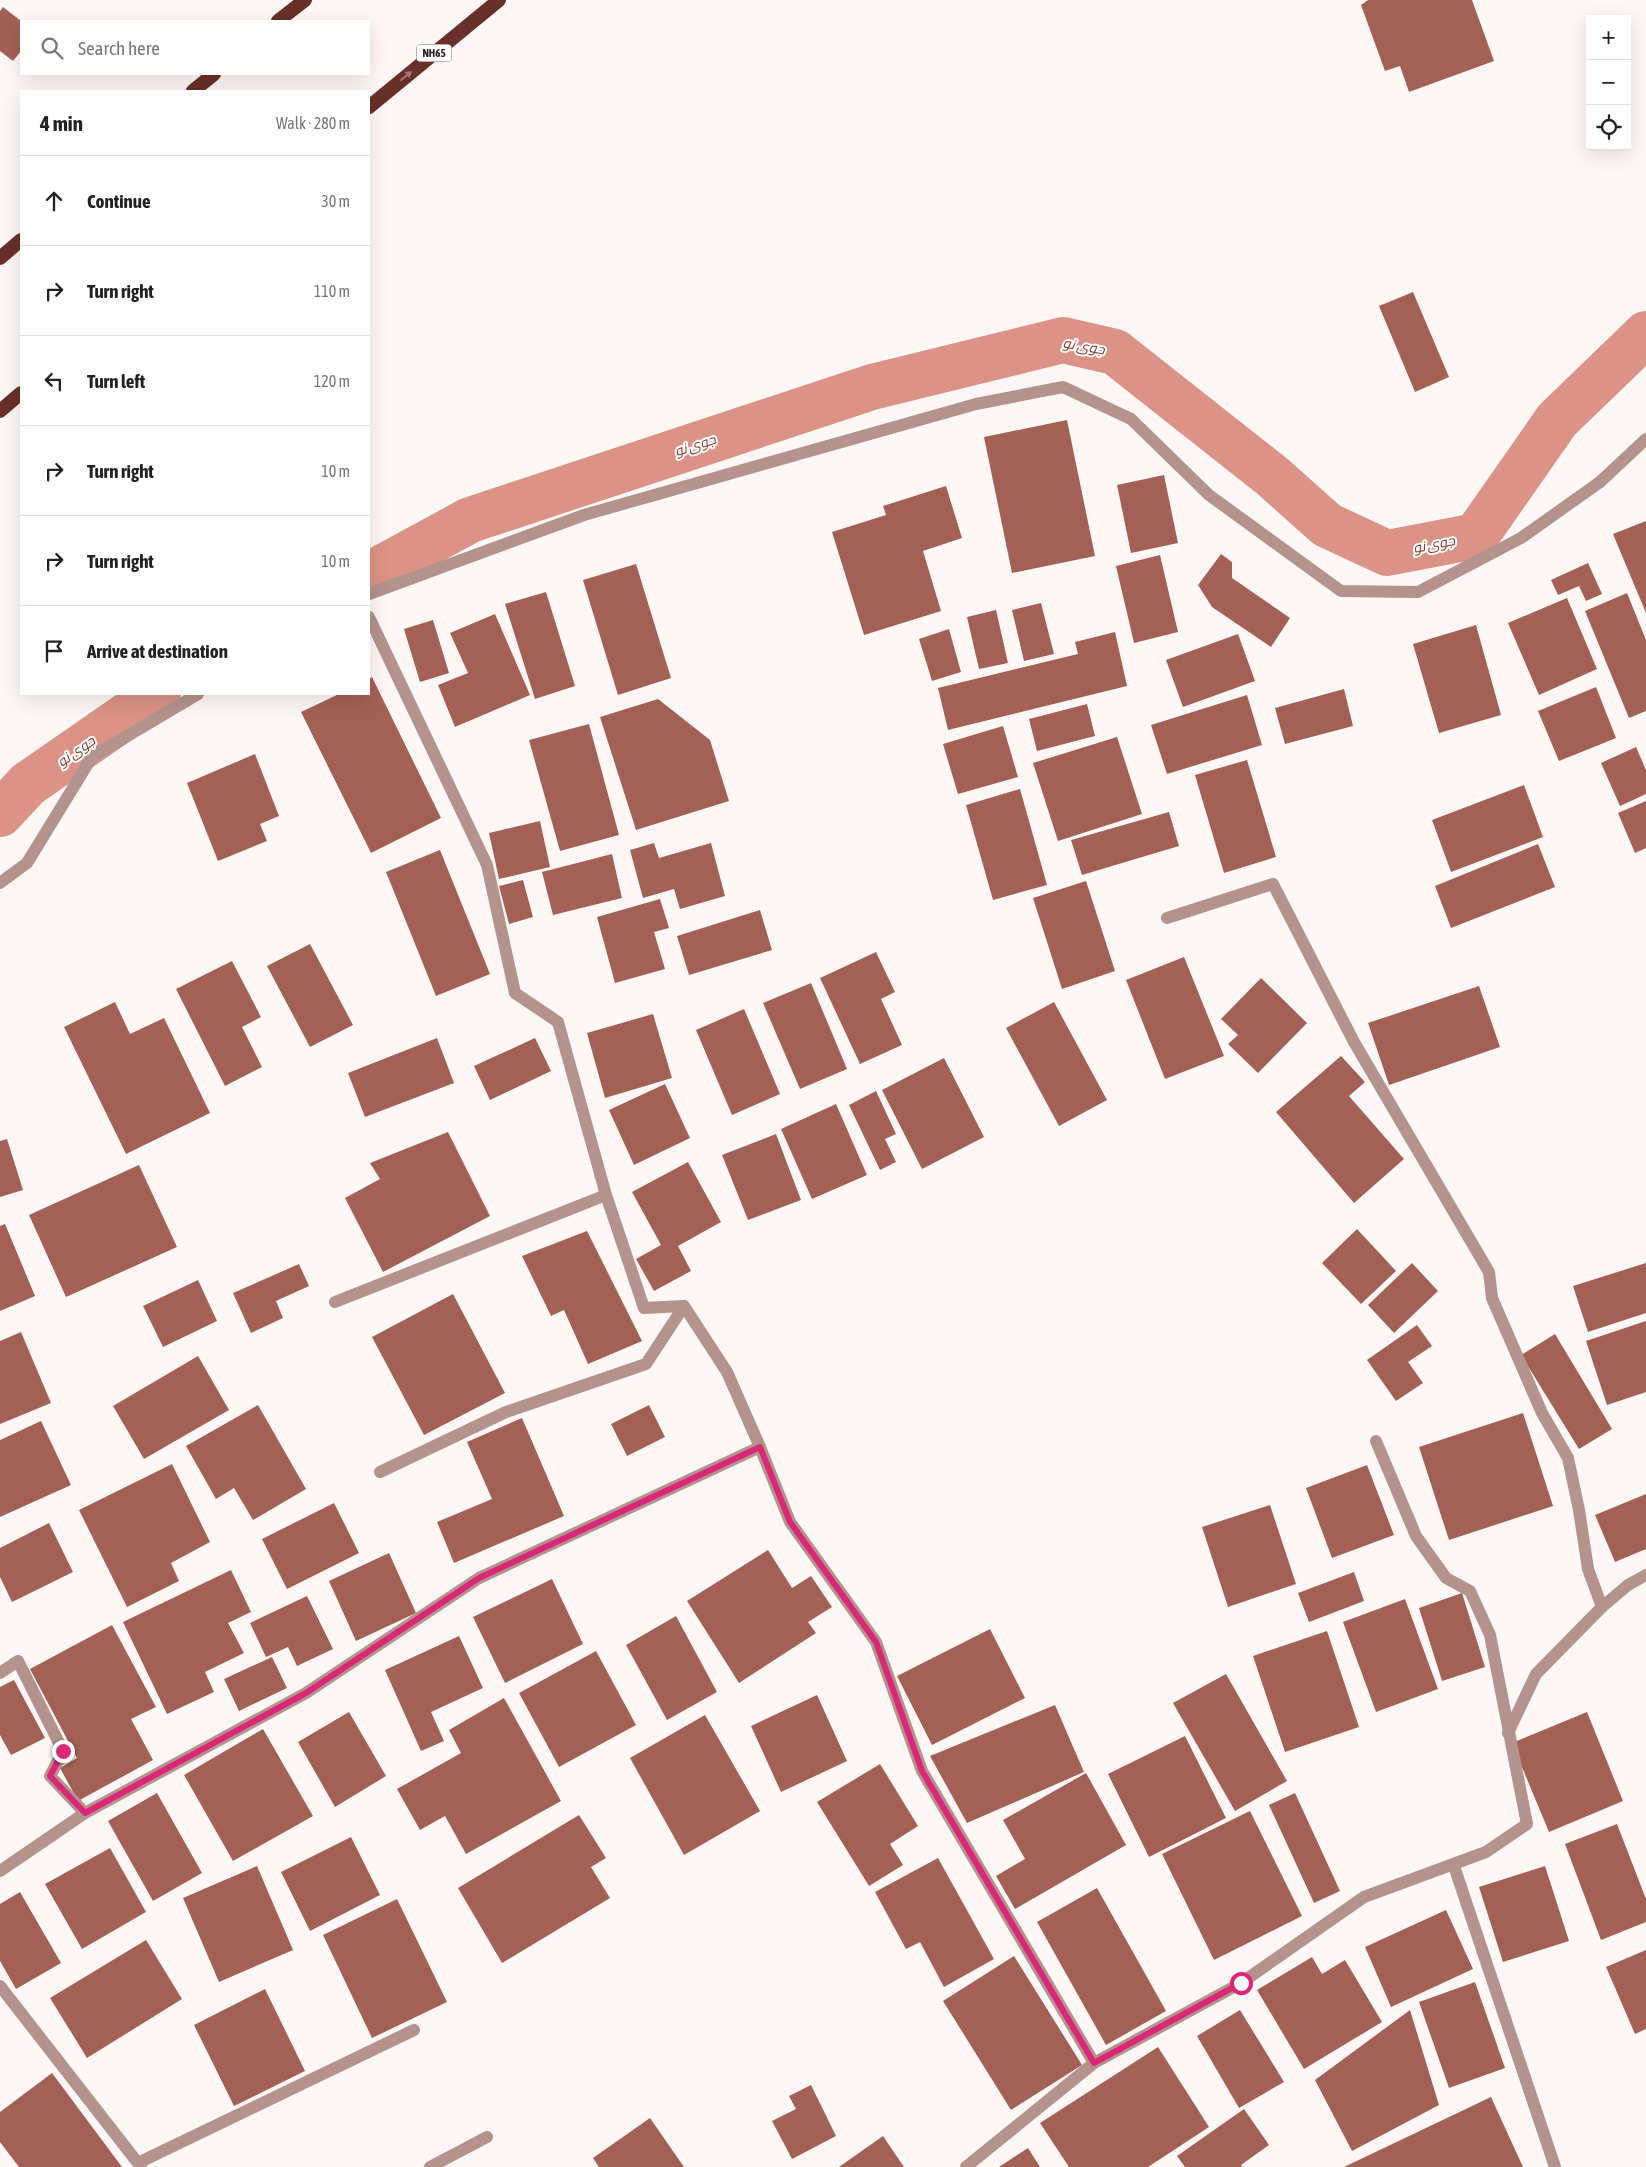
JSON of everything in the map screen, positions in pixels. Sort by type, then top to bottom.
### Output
[{"type":"highway","points":[[279,20],[305,0]]},
{"type":"highway","name":"NH65","points":[[370,106],[499,0]]},
{"type":"highway","points":[[194,90],[213,75]]},
{"type":"highway","points":[[0,258],[20,241]]},
{"type":"highway","points":[[0,411],[20,394]]},
{"type":"street","points":[[370,594],[584,515],[976,404],[1062,386],[1131,420],[1209,495],[1340,591],[1418,592],[1521,538],[1600,482],[1646,439]]},
{"type":"street","points":[[370,619],[487,865],[514,993],[558,1022],[606,1195],[644,1308],[684,1306]]},
{"type":"street","points":[[0,883],[27,863],[92,757],[196,695]]},
{"type":"street","points":[[1167,918],[1273,884],[1354,1042],[1489,1272],[1492,1298],[1542,1413],[1568,1458],[1580,1510],[1588,1569],[1602,1607]]},
{"type":"street","points":[[335,1302],[606,1195]]},
{"type":"street","points":[[684,1306],[727,1372],[790,1522],[876,1642],[922,1771],[1094,2063]]},
{"type":"street","points":[[380,1472],[506,1412],[646,1364],[684,1306]]},
{"type":"street","points":[[966,2167],[1094,2063],[1241,1983],[1364,1897],[1454,1866],[1486,1852],[1527,1824],[1490,1635],[1470,1592],[1446,1578],[1416,1536],[1376,1440]]},
{"type":"street","points":[[0,1871],[85,1813],[306,1693],[479,1578],[760,1447]]},
{"type":"street","points":[[1508,1733],[1536,1674],[1602,1607],[1628,1586],[1646,1575]]},
{"type":"street","points":[[0,1673],[18,1661],[63,1751],[50,1776],[85,1813]]},
{"type":"street","points":[[1454,1866],[1555,2167]]},
{"type":"street","points":[[0,1986],[140,2165],[414,2030]]},
{"type":"street","points":[[430,2167],[487,2136]]},
{"type":"building","points":[[1368,0],[1472,0],[1494,61],[1409,92],[1400,66],[1385,71],[1361,5]]},
{"type":"building","points":[[3,7],[20,20],[20,52],[13,61],[0,51],[0,11]]},
{"type":"building","points":[[1413,292],[1449,377],[1415,392],[1379,306]]},
{"type":"building","points":[[1067,420],[1095,556],[1012,573],[984,437]]},
{"type":"building","points":[[1164,475],[1178,543],[1131,553],[1117,485]]},
{"type":"building","points":[[946,486],[962,538],[923,551],[941,611],[864,635],[832,532],[886,515],[883,506]]},
{"type":"building","points":[[1646,521],[1646,613],[1613,534]]},
{"type":"building","points":[[1221,554],[1232,562],[1232,578],[1290,618],[1271,647],[1212,607],[1198,585]]},
{"type":"building","points":[[1160,555],[1178,632],[1134,643],[1116,566]]},
{"type":"building","points":[[1588,563],[1602,594],[1586,601],[1579,586],[1558,595],[1551,580]]},
{"type":"building","points":[[636,564],[671,678],[618,695],[583,580]]},
{"type":"building","points":[[546,592],[575,686],[535,699],[505,604]]},
{"type":"building","points":[[1627,593],[1646,640],[1646,711],[1629,718],[1585,611]]},
{"type":"building","points":[[1567,598],[1597,669],[1539,695],[1508,623]]},
{"type":"building","points":[[1041,603],[1054,654],[1024,661],[1012,610]]},
{"type":"building","points":[[996,610],[1008,663],[979,669],[967,617]]},
{"type":"building","points":[[495,614],[530,695],[455,727],[438,685],[468,673],[450,633]]},
{"type":"building","points":[[433,620],[449,673],[420,682],[404,629]]},
{"type":"building","points":[[1476,625],[1501,715],[1439,733],[1413,644]]},
{"type":"building","points":[[949,629],[961,672],[932,681],[919,639]]},
{"type":"building","points":[[1115,632],[1127,686],[948,730],[938,688],[1078,654],[1075,642]]},
{"type":"building","points":[[1238,634],[1255,681],[1183,707],[1166,660]]},
{"type":"building","points":[[372,677],[441,818],[371,853],[301,712],[337,695],[370,695],[370,678]]},
{"type":"building","points":[[1596,687],[1616,738],[1559,761],[1538,711]]},
{"type":"building","points":[[1344,689],[1353,726],[1285,744],[1275,708]]},
{"type":"building","points":[[1247,695],[1262,745],[1167,774],[1151,725]]},
{"type":"building","points":[[658,699],[710,740],[729,801],[636,830],[600,717]]},
{"type":"building","points":[[1087,704],[1095,736],[1037,751],[1029,719]]},
{"type":"building","points":[[589,724],[619,835],[560,851],[529,740]]},
{"type":"building","points":[[1003,726],[1018,777],[958,794],[943,744]]},
{"type":"building","points":[[1117,737],[1142,814],[1058,841],[1033,763]]},
{"type":"building","points":[[1636,747],[1646,770],[1646,794],[1620,806],[1601,763]]},
{"type":"building","points":[[255,754],[279,816],[260,824],[267,841],[218,861],[187,783]]},
{"type":"building","points":[[1247,760],[1276,857],[1224,873],[1195,775]]},
{"type":"building","points":[[1524,785],[1543,837],[1451,872],[1432,820]]},
{"type":"building","points":[[1020,789],[1047,885],[993,900],[966,805]]},
{"type":"building","points":[[1646,801],[1646,848],[1635,853],[1618,813]]},
{"type":"building","points":[[1169,812],[1179,846],[1082,875],[1071,840]]},
{"type":"building","points":[[540,821],[550,867],[499,879],[489,833]]},
{"type":"building","points":[[654,843],[659,858],[711,843],[725,896],[680,909],[674,889],[643,898],[630,850]]},
{"type":"building","points":[[1538,844],[1555,887],[1451,928],[1435,886]]},
{"type":"building","points":[[440,850],[490,974],[436,996],[386,872]]},
{"type":"building","points":[[612,854],[622,898],[553,915],[542,872]]},
{"type":"building","points":[[523,880],[533,917],[509,924],[499,886]]},
{"type":"building","points":[[1086,881],[1115,971],[1062,989],[1033,898]]},
{"type":"building","points":[[660,899],[669,928],[654,932],[665,969],[615,983],[597,917]]},
{"type":"building","points":[[760,910],[772,950],[689,975],[677,936]]},
{"type":"building","points":[[310,944],[353,1025],[310,1047],[267,966]]},
{"type":"building","points":[[876,952],[895,992],[881,999],[902,1045],[860,1064],[820,978]]},
{"type":"building","points":[[1184,957],[1224,1056],[1165,1079],[1126,980]]},
{"type":"building","points":[[232,961],[261,1017],[242,1027],[262,1067],[225,1086],[176,989]]},
{"type":"building","points":[[1261,978],[1307,1023],[1258,1073],[1228,1044],[1238,1035],[1221,1019]]},
{"type":"building","points":[[811,983],[847,1069],[800,1089],[763,1003]]},
{"type":"building","points":[[1479,986],[1500,1047],[1389,1085],[1368,1023]]},
{"type":"building","points":[[115,1002],[130,1034],[164,1018],[210,1113],[126,1154],[64,1027]]},
{"type":"building","points":[[1054,1002],[1107,1100],[1059,1126],[1006,1028]]},
{"type":"building","points":[[744,1009],[780,1094],[732,1115],[696,1030]]},
{"type":"building","points":[[653,1014],[672,1078],[605,1098],[587,1033]]},
{"type":"building","points":[[437,1038],[454,1083],[365,1117],[348,1073]]},
{"type":"building","points":[[535,1038],[551,1071],[490,1100],[474,1066]]},
{"type":"building","points":[[1341,1056],[1365,1082],[1349,1096],[1404,1159],[1354,1203],[1276,1112]]},
{"type":"building","points":[[944,1058],[984,1137],[922,1169],[882,1090]]},
{"type":"building","points":[[665,1084],[690,1138],[634,1165],[609,1110]]},
{"type":"building","points":[[876,1091],[896,1134],[885,1139],[896,1162],[880,1170],[849,1105]]},
{"type":"building","points":[[836,1104],[867,1175],[812,1199],[781,1129]]},
{"type":"building","points":[[448,1132],[490,1216],[383,1272],[345,1198],[380,1179],[370,1163]]},
{"type":"building","points":[[776,1134],[801,1200],[748,1220],[722,1155]]},
{"type":"building","points":[[7,1139],[23,1190],[0,1197],[0,1141]]},
{"type":"building","points":[[688,1162],[721,1222],[678,1246],[691,1271],[654,1291],[636,1259],[661,1245],[632,1192]]},
{"type":"building","points":[[139,1165],[177,1247],[66,1297],[29,1215]]},
{"type":"building","points":[[5,1224],[35,1296],[0,1311],[0,1226]]},
{"type":"building","points":[[1357,1229],[1396,1271],[1361,1304],[1322,1263]]},
{"type":"building","points":[[587,1231],[642,1341],[588,1364],[564,1310],[551,1316],[522,1256]]},
{"type":"building","points":[[1412,1263],[1438,1291],[1394,1333],[1368,1305]]},
{"type":"building","points":[[1646,1263],[1646,1313],[1588,1332],[1573,1286]]},
{"type":"building","points":[[299,1264],[309,1286],[276,1301],[283,1318],[251,1333],[233,1293]]},
{"type":"building","points":[[198,1280],[217,1321],[163,1347],[143,1306]]},
{"type":"building","points":[[453,1294],[505,1393],[424,1435],[372,1337]]},
{"type":"building","points":[[1646,1321],[1646,1392],[1607,1405],[1586,1341]]},
{"type":"building","points":[[1417,1325],[1432,1346],[1408,1362],[1423,1383],[1396,1401],[1367,1360]]},
{"type":"building","points":[[21,1332],[51,1403],[0,1424],[0,1341]]},
{"type":"building","points":[[1555,1334],[1612,1429],[1579,1449],[1521,1355]]},
{"type":"building","points":[[198,1356],[229,1410],[144,1459],[113,1406]]},
{"type":"building","points":[[258,1405],[306,1489],[253,1520],[234,1488],[216,1499],[186,1446]]},
{"type":"building","points":[[649,1405],[665,1437],[627,1456],[611,1424]]},
{"type":"building","points":[[1523,1413],[1553,1506],[1449,1540],[1419,1447]]},
{"type":"building","points":[[522,1418],[564,1516],[454,1563],[437,1522],[492,1499],[467,1442]]},
{"type":"building","points":[[41,1421],[71,1485],[0,1517],[0,1440]]},
{"type":"building","points":[[172,1464],[210,1542],[171,1563],[179,1581],[127,1607],[79,1510]]},
{"type":"building","points":[[1367,1465],[1394,1535],[1332,1558],[1306,1488]]},
{"type":"building","points":[[1646,1494],[1646,1549],[1615,1562],[1595,1515]]},
{"type":"building","points":[[334,1503],[359,1553],[287,1589],[262,1539]]},
{"type":"building","points":[[1270,1505],[1296,1584],[1228,1607],[1202,1527]]},
{"type":"building","points":[[49,1523],[73,1572],[12,1602],[0,1577],[0,1548]]},
{"type":"building","points":[[768,1550],[792,1588],[811,1576],[832,1607],[808,1622],[816,1633],[739,1683],[687,1601]]},
{"type":"building","points":[[389,1553],[416,1613],[356,1641],[329,1581]]},
{"type":"building","points":[[231,1570],[251,1612],[228,1623],[244,1653],[205,1672],[214,1692],[167,1714],[123,1622]]},
{"type":"building","points":[[1354,1572],[1364,1601],[1309,1622],[1298,1593]]},
{"type":"building","points":[[552,1579],[583,1644],[505,1683],[473,1617]]},
{"type":"building","points":[[1462,1593],[1485,1667],[1442,1681],[1419,1608]]},
{"type":"building","points":[[307,1596],[333,1649],[297,1666],[288,1647],[266,1657],[250,1623]]},
{"type":"building","points":[[1405,1599],[1438,1689],[1376,1712],[1343,1622]]},
{"type":"building","points":[[676,1616],[717,1692],[667,1720],[626,1645]]},
{"type":"building","points":[[112,1625],[156,1707],[131,1719],[153,1760],[78,1801],[60,1768],[77,1758],[30,1669]]},
{"type":"building","points":[[990,1629],[1025,1698],[932,1745],[897,1676]]},
{"type":"building","points":[[1327,1631],[1359,1727],[1285,1752],[1253,1656]]},
{"type":"building","points":[[459,1636],[483,1688],[431,1712],[444,1741],[421,1751],[385,1670]]},
{"type":"building","points":[[596,1651],[636,1725],[559,1767],[519,1693]]},
{"type":"building","points":[[272,1657],[287,1688],[239,1711],[224,1679]]},
{"type":"building","points":[[1226,1674],[1287,1781],[1235,1811],[1173,1703]]},
{"type":"building","points":[[14,1680],[45,1738],[11,1755],[0,1735],[0,1687]]},
{"type":"building","points":[[817,1695],[847,1761],[781,1792],[751,1726]]},
{"type":"building","points":[[504,1698],[561,1801],[466,1854],[445,1816],[420,1830],[397,1789],[461,1753],[449,1730]]},
{"type":"building","points":[[1055,1705],[1084,1772],[967,1823],[930,1756]]},
{"type":"building","points":[[349,1712],[386,1776],[335,1807],[298,1742]]},
{"type":"building","points":[[1587,1712],[1623,1801],[1549,1832],[1512,1743]]},
{"type":"building","points":[[705,1715],[760,1811],[684,1855],[630,1758]]},
{"type":"building","points":[[263,1729],[313,1816],[233,1861],[184,1775]]},
{"type":"building","points":[[1185,1736],[1226,1818],[1149,1857],[1108,1774]]},
{"type":"building","points":[[880,1764],[918,1826],[890,1844],[903,1865],[869,1886],[817,1802]]},
{"type":"building","points":[[1086,1773],[1126,1845],[1015,1909],[996,1876],[1025,1859],[1003,1820]]},
{"type":"building","points":[[157,1793],[202,1873],[153,1901],[108,1821]]},
{"type":"building","points":[[1295,1793],[1340,1891],[1314,1903],[1269,1805]]},
{"type":"building","points":[[1250,1811],[1302,1916],[1214,1960],[1162,1854]]},
{"type":"building","points":[[579,1815],[606,1858],[591,1867],[610,1898],[502,1963],[458,1888]]},
{"type":"building","points":[[1617,1824],[1646,1899],[1646,1922],[1601,1940],[1565,1844]]},
{"type":"building","points":[[351,1837],[380,1895],[310,1931],[281,1872]]},
{"type":"building","points":[[110,1848],[146,1912],[82,1949],[45,1884]]},
{"type":"building","points":[[938,1858],[994,1959],[944,1987],[920,1942],[906,1949],[875,1892]]},
{"type":"building","points":[[257,1866],[293,1950],[219,1982],[183,1898]]},
{"type":"building","points":[[1545,1866],[1569,1941],[1503,1962],[1479,1887]]},
{"type":"building","points":[[1097,1888],[1166,2011],[1106,2045],[1037,1922]]},
{"type":"building","points":[[20,1892],[61,1963],[16,1989],[0,1961],[0,1904]]},
{"type":"building","points":[[397,1899],[447,2002],[372,2038],[323,1935]]},
{"type":"building","points":[[1446,1910],[1473,1969],[1391,2007],[1365,1947]]},
{"type":"building","points":[[146,1940],[182,1999],[87,2058],[50,1998]]},
{"type":"building","points":[[1646,1950],[1646,2029],[1635,2034],[1606,1967]]},
{"type":"building","points":[[1014,1956],[1082,2065],[1011,2110],[943,2001]]},
{"type":"building","points":[[1312,1957],[1322,1974],[1345,1960],[1382,2022],[1304,2069],[1257,1990]]},
{"type":"building","points":[[1475,1982],[1505,2068],[1449,2088],[1419,2002]]},
{"type":"building","points":[[265,1989],[305,2071],[234,2106],[194,2025]]},
{"type":"building","points":[[1240,2010],[1284,2082],[1239,2108],[1197,2036]]},
{"type":"building","points":[[1410,2010],[1439,2105],[1352,2151],[1315,2080]]},
{"type":"building","points":[[1158,2047],[1209,2127],[1148,2167],[1069,2167],[1040,2123]]},
{"type":"building","points":[[52,2073],[122,2167],[19,2167],[0,2142],[0,2112]]},
{"type":"building","points":[[811,2085],[836,2136],[792,2159],[772,2121],[796,2109],[789,2096]]},
{"type":"building","points":[[1491,2097],[1523,2167],[1344,2167]]},
{"type":"building","points":[[1244,2109],[1269,2145],[1241,2165],[1242,2167],[1185,2167],[1177,2156]]},
{"type":"building","points":[[650,2118],[684,2167],[599,2167],[593,2158]]},
{"type":"building","points":[[883,2136],[904,2167],[839,2167]]},
{"type":"building","points":[[1028,2148],[1040,2167],[999,2167]]},
{"type":"waterway","name":"جوی نو","points":[[370,574],[470,520],[872,387],[1063,340],[1115,352],[1272,476],[1327,525],[1387,553],[1476,536],[1557,420],[1646,334]]},
{"type":"waterway","name":"جوی نو","points":[[0,814],[28,784],[157,695]]},
{"type":"route","points":[[63,1751],[50,1776],[85,1813],[306,1693],[479,1578],[760,1447],[790,1522],[876,1642],[922,1771],[1094,2063],[1241,1983]]}]
